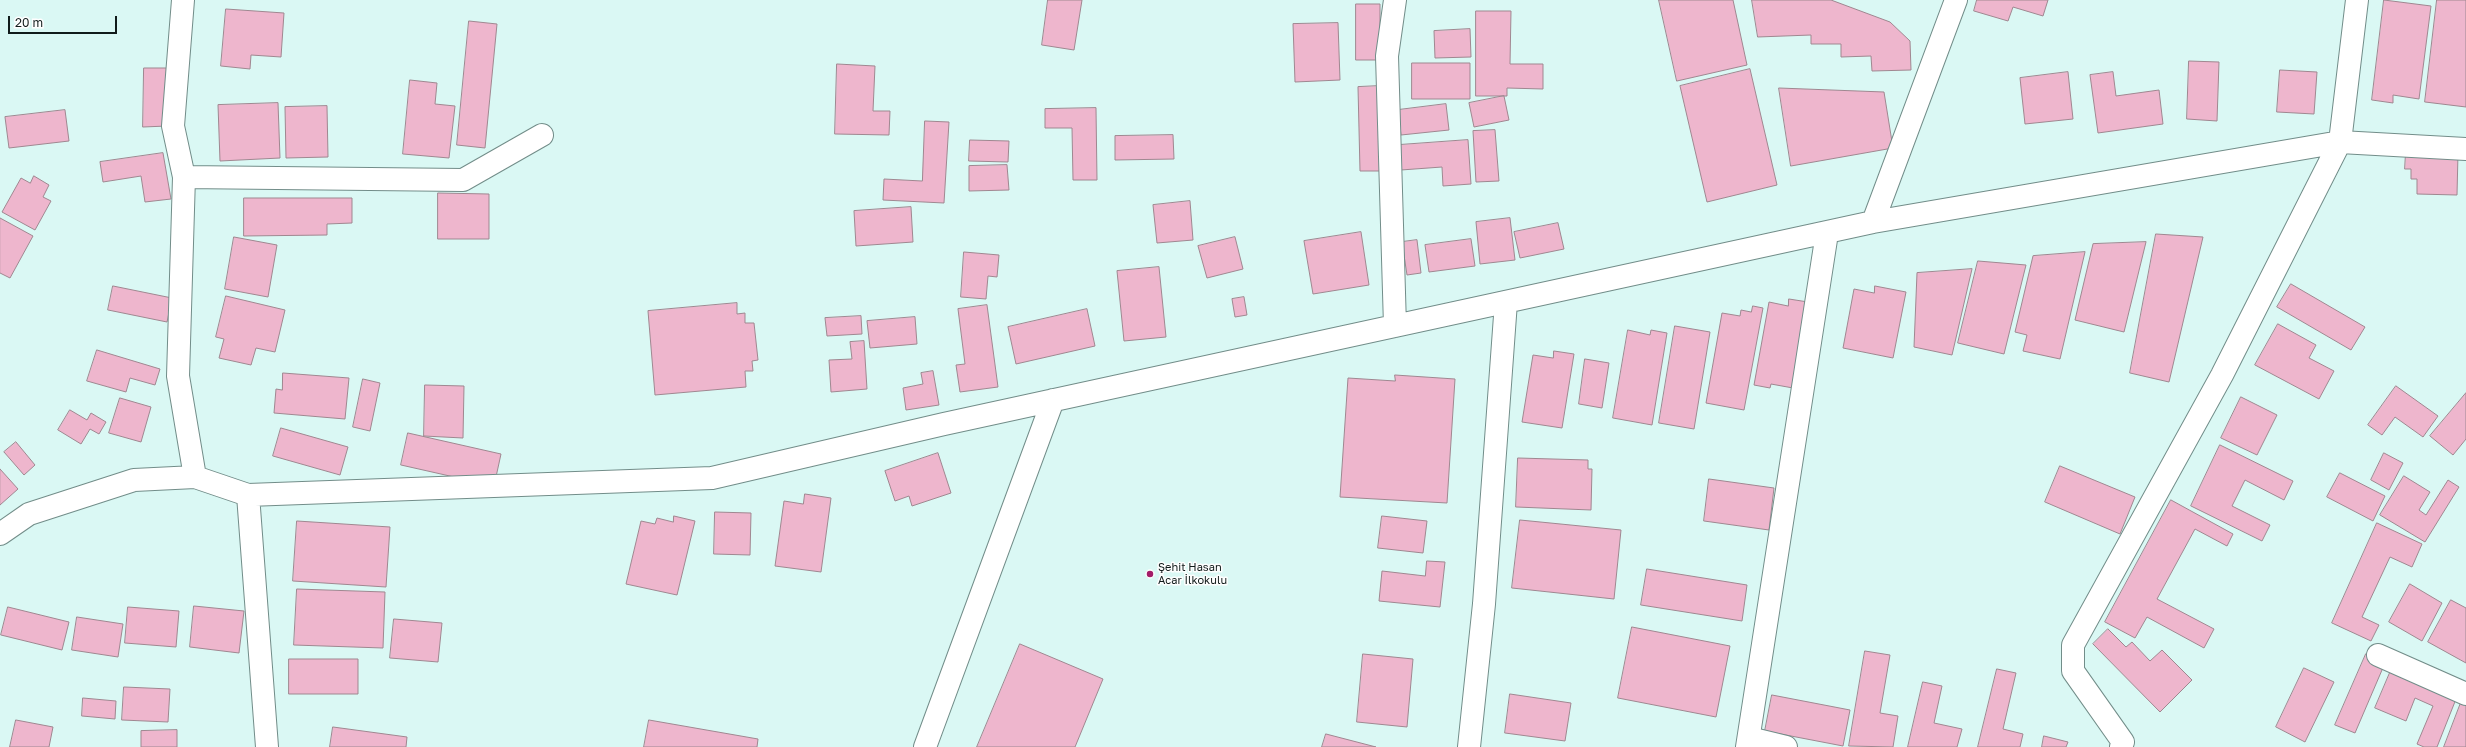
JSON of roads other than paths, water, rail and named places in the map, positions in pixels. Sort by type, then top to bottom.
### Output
[{"type":"street","points":[[183,0],[173,126],[184,177],[178,376],[195,477]]},
{"type":"street","points":[[1395,0],[1387,56],[1395,326]]},
{"type":"street","points":[[1873,222],[1956,0]]},
{"type":"street","points":[[2121,747],[2123,742],[2073,671],[2073,646],[2222,375],[2340,142],[2357,0]]},
{"type":"street","points":[[184,177],[463,180],[542,134]]},
{"type":"street","points":[[0,534],[29,514],[134,480],[195,477],[248,496],[712,478],[1053,400],[1873,222],[2340,142],[2466,149]]},
{"type":"street","points":[[1786,747],[1748,742],[1827,233]]},
{"type":"street","points":[[1469,747],[1484,604],[1506,302]]},
{"type":"street","points":[[925,747],[1053,400]]},
{"type":"street","points":[[248,496],[267,747]]},
{"type":"street","points":[[2378,655],[2466,694]]},
{"type":"place","name":"Şehit Hasan Acar İlkokulu","points":[[1150,574]]}]
